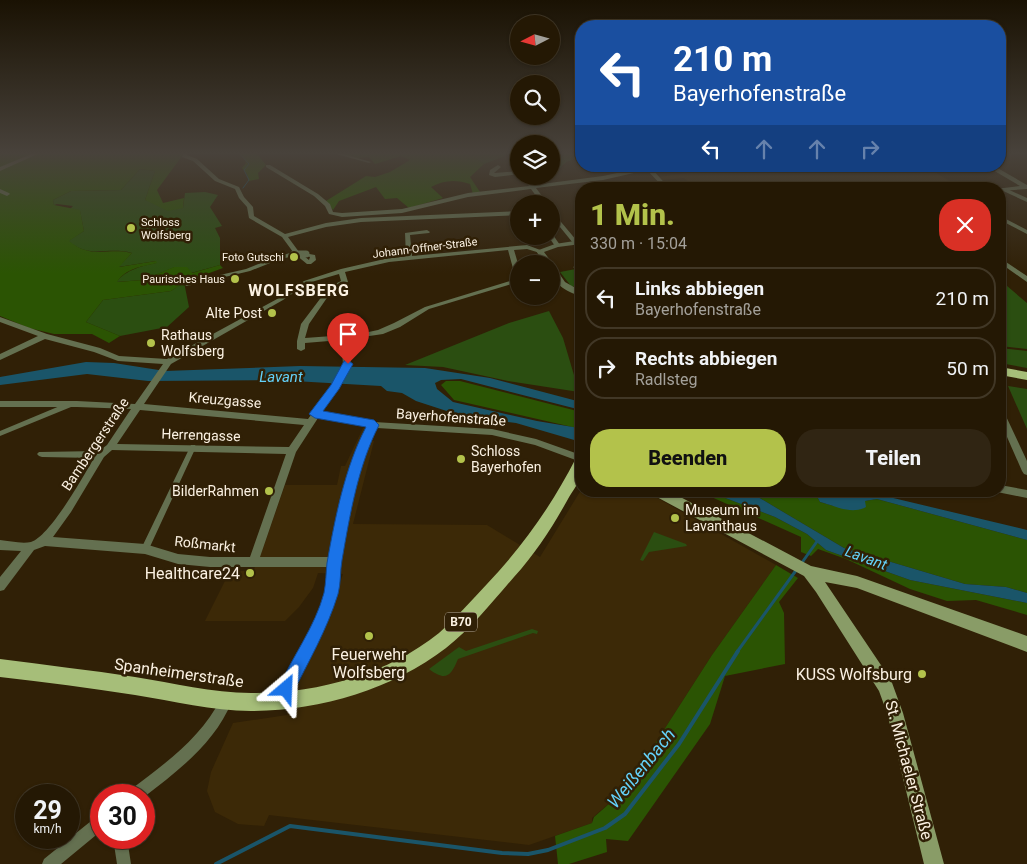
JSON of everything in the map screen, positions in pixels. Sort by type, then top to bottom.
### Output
[{"type":"main road","points":[[1006,372],[1027,376]]},
{"type":"main road","name":"Spanheimerstraße","points":[[0,668],[118,683],[226,701],[281,701],[330,693],[405,665],[441,642],[522,558],[555,507],[575,471]]},
{"type":"main road","name":"St. Michaeler Straße","points":[[668,497],[809,572],[885,686],[896,713],[934,864]]},
{"type":"main road","points":[[809,572],[857,582],[1027,644]]},
{"type":"street","points":[[3,192],[7,194]]},
{"type":"street","points":[[239,192],[250,206],[251,217],[284,236],[296,253],[309,263],[314,278]]},
{"type":"street","points":[[312,192],[328,204],[329,211],[334,214],[402,210],[468,195],[490,192]]},
{"type":"street","points":[[1009,192],[1027,200]]},
{"type":"street","points":[[284,236],[326,225],[361,220],[510,213]]},
{"type":"street","points":[[1006,221],[1027,232]]},
{"type":"street","points":[[560,222],[575,239]]},
{"type":"street","points":[[409,258],[407,234],[427,232]]},
{"type":"street","points":[[560,245],[575,242]]},
{"type":"street","points":[[543,255],[540,251],[557,245]]},
{"type":"street","name":"Johann-Offner-Straße","points":[[168,362],[314,278],[409,258],[527,247],[540,251]]},
{"type":"street","points":[[341,271],[346,282],[331,288],[303,330],[301,345],[380,332],[398,326],[416,313],[427,308],[487,288],[516,281],[517,272],[510,248]]},
{"type":"street","points":[[187,284],[248,270],[294,254],[313,256],[313,260],[309,263]]},
{"type":"street","points":[[1006,264],[1027,280]]},
{"type":"street","points":[[560,281],[575,291]]},
{"type":"street","points":[[0,319],[44,336],[118,358],[168,362]]},
{"type":"street","points":[[0,357],[44,336]]},
{"type":"street","points":[[254,563],[292,451],[312,418],[336,386],[347,364],[345,338]]},
{"type":"street","name":"Bambergerstraße","points":[[44,541],[68,509],[101,454],[110,446],[168,362]]},
{"type":"street","points":[[0,404],[54,402],[69,405],[137,407]]},
{"type":"street","points":[[0,434],[69,405]]},
{"type":"street","name":"Kreuzgasse","points":[[137,407],[312,418]]},
{"type":"street","name":"Bayerhofenstraße","points":[[312,418],[374,425],[492,432],[536,442],[575,458]]},
{"type":"street","points":[[281,701],[319,625],[331,592],[334,562],[353,474],[362,447],[374,425]]},
{"type":"street","points":[[1006,425],[1027,471]]},
{"type":"street","name":"Herrengasse","points":[[110,446],[292,451]]},
{"type":"street","points":[[145,549],[193,447]]},
{"type":"street","points":[[42,454],[101,454]]},
{"type":"street","points":[[1006,490],[1027,494]]},
{"type":"street","points":[[2,580],[30,547],[44,541]]},
{"type":"street","name":"Roßmarkt","points":[[44,541],[145,549],[178,559],[210,562],[334,562]]},
{"type":"street","points":[[0,545],[30,547]]},
{"type":"street","points":[[150,784],[188,754],[204,738],[221,714],[226,701]]},
{"type":"street","points":[[50,864],[90,831]]},
{"type":"street","points":[[122,849],[124,864]]},
{"type":"shaded area","points":[[363,428],[368,428],[363,439],[374,441],[353,524],[487,525],[540,557],[577,497],[656,497],[776,565],[712,655],[626,789],[592,818],[592,823],[529,845],[269,815],[264,826],[238,824],[215,812],[207,791],[211,772],[233,723],[287,715],[302,673],[327,618],[343,574],[318,573],[313,588],[299,607],[285,621],[205,621],[230,571],[253,571],[261,554],[285,485],[337,485],[341,466],[345,466]]},
{"type":"green space","points":[[0,192],[68,192],[53,200],[54,205],[80,210],[84,231],[69,241],[77,247],[92,252],[132,253],[119,267],[156,261],[157,263],[129,271],[117,282],[143,280],[174,267],[187,267],[192,273],[220,265],[223,268],[185,282],[171,291],[103,300],[86,322],[120,336],[109,343],[92,334],[54,334],[29,328],[0,316]]},
{"type":"green space","points":[[68,192],[148,192],[145,200],[183,208],[185,193],[206,192],[218,195],[210,207],[222,226],[215,228],[220,238],[220,265],[191,273],[175,267],[143,280],[116,282],[129,271],[156,263],[156,261],[118,267],[132,253],[123,251],[92,251],[77,247],[68,241],[84,231],[80,211],[70,209],[73,206],[54,205],[53,200]]},
{"type":"green space","points":[[148,192],[158,192],[163,203],[184,198],[183,208],[168,211],[145,200]]},
{"type":"green space","points":[[340,192],[362,192],[339,201],[333,210],[326,201]]},
{"type":"green space","points":[[380,192],[437,192],[443,198],[409,208],[397,198],[385,199]]},
{"type":"green space","points":[[575,269],[575,287],[571,286],[560,272]]},
{"type":"green space","points":[[184,282],[189,307],[167,327],[120,336],[86,322],[103,300],[171,291]]},
{"type":"green space","points":[[1006,285],[1027,303],[1027,349],[1006,347]]},
{"type":"green space","points":[[549,311],[563,338],[575,378],[575,391],[508,381],[443,367],[405,365],[509,323]]},
{"type":"green space","points":[[1006,349],[1027,351],[1027,368],[1006,364]]},
{"type":"green space","points":[[446,381],[460,381],[575,410],[575,428],[454,400],[441,385]]},
{"type":"green space","points":[[1008,386],[1027,389],[1027,429]]},
{"type":"green space","points":[[711,497],[723,497],[775,517],[807,534],[826,550],[910,580],[1027,603],[1027,615],[976,600],[947,601],[910,589],[846,559],[818,549],[811,556],[801,552],[801,537]]},
{"type":"green space","points":[[758,497],[817,497],[820,502],[834,506],[877,499],[1027,540],[1027,593],[1006,587],[965,584],[844,548]]},
{"type":"green space","points":[[654,532],[687,546],[649,552],[643,561],[640,560]]},
{"type":"green space","points":[[776,565],[798,578],[779,602],[784,613],[785,664],[725,676],[710,724],[628,841],[606,839],[607,852],[569,864],[558,864],[555,836],[592,823],[594,817],[626,789],[712,655]]},
{"type":"green space","points":[[532,629],[538,631],[537,634],[533,633],[458,659],[453,670],[447,675],[440,675],[429,669],[459,647],[466,651]]},
{"type":"water","name":"Lavant","points":[[86,362],[114,363],[165,371],[300,366],[425,368],[490,378],[575,400],[575,408],[461,379],[441,380],[435,383],[437,389],[453,402],[537,421],[575,427],[575,440],[516,423],[462,416],[416,401],[402,393],[387,391],[381,386],[276,380],[148,381],[87,374],[0,385],[0,377]]},
{"type":"water","name":"Lavant","points":[[723,497],[758,497],[844,548],[965,584],[1006,587],[1027,593],[1027,603],[910,580],[826,550],[807,534],[775,517]]},
{"type":"water","points":[[817,497],[889,497],[1027,530],[1027,540],[877,499],[865,501],[866,507],[855,510],[843,509],[820,502]]},
{"type":"waterway","name":"Weißenbach","points":[[801,564],[818,540]]},
{"type":"waterway","name":"Weißenbach","points":[[737,652],[797,569]]},
{"type":"waterway","name":"Weißenbach","points":[[216,864],[290,826],[502,853],[528,854],[548,850],[605,828],[625,814],[679,744],[738,651]]},
{"type":"place","name":"Schloss Wolfsberg","points":[[131,228]]},
{"type":"place","name":"Foto Gutschi","points":[[294,257]]},
{"type":"place","name":"Paurisches Haus","points":[[235,279]]},
{"type":"place","name":"Alte Post","points":[[272,313]]},
{"type":"place","name":"Rathaus Wolfsberg","points":[[151,343]]},
{"type":"place","name":"Schloss Bayerhofen","points":[[461,459]]},
{"type":"place","name":"BilderRahmen","points":[[269,491]]},
{"type":"place","name":"Museum im Lavanthaus","points":[[675,518]]},
{"type":"place","name":"Healthcare24","points":[[250,573]]},
{"type":"place","name":"Feuerwehr Wolfsberg","points":[[369,636]]},
{"type":"place","name":"KUSS Wolfsburg","points":[[922,674]]},
{"type":"district","name":"WOLFSBERG","points":[[299,290]]},
{"type":"route","points":[[286,689],[319,625],[331,592],[334,562],[353,474],[362,447],[374,425],[315,414],[335,387],[348,364]]}]
